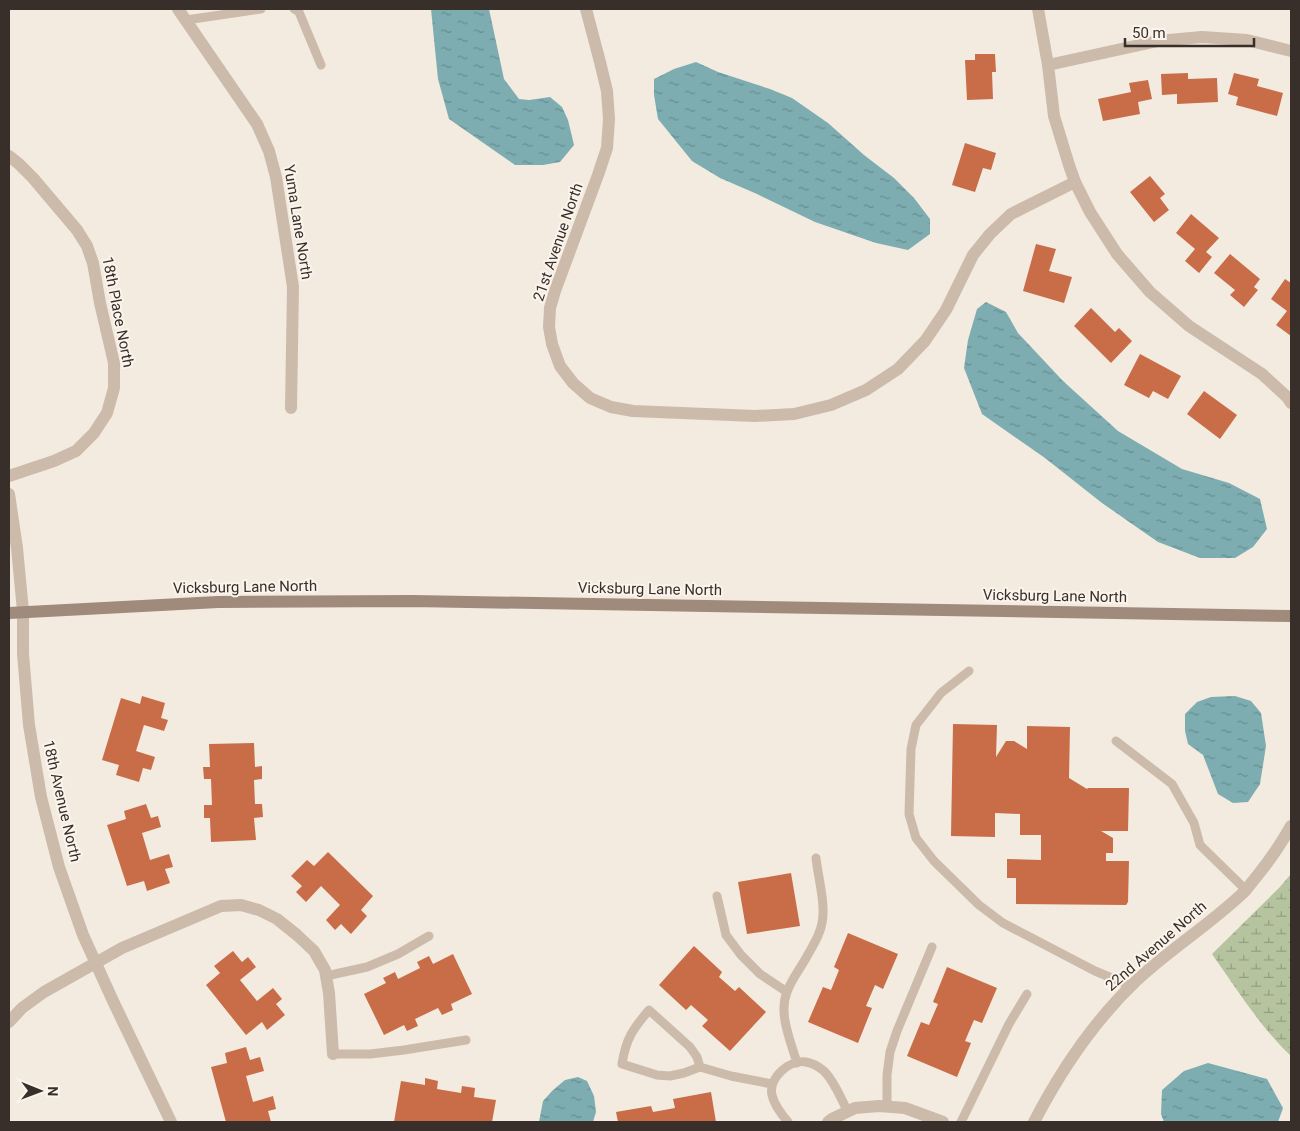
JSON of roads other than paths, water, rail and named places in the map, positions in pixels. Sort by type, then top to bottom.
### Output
[{"type":"main road","name":"Vicksburg Lane North","points":[[9,613],[218,602],[413,602],[1291,616]]},
{"type":"street","name":"Yuma Lane North","points":[[178,9],[257,124],[269,151],[276,177],[293,287],[291,408]]},
{"type":"street","name":"21st Avenue North","points":[[586,9],[606,91],[610,119],[607,148],[555,291],[550,308],[549,327],[552,344],[560,366],[573,383],[590,398],[611,407],[633,411],[756,416],[794,414],[831,405],[866,390],[898,369],[925,341],[946,310],[973,255],[990,234],[1011,214],[1075,182]]},
{"type":"street","points":[[1038,9],[1048,65],[1054,116],[1075,182],[1090,212],[1117,254],[1150,292],[1189,326],[1262,374],[1288,397],[1291,403]]},
{"type":"street","points":[[1048,65],[1158,40],[1202,37],[1246,40],[1291,49]]},
{"type":"street","name":"18th Place North","points":[[9,156],[33,178],[77,230],[87,246],[93,263],[114,363],[114,388],[107,413],[94,433],[76,451],[54,461],[9,476]]},
{"type":"street","name":"18th Avenue North","points":[[9,494],[17,548],[23,611],[23,654],[29,725],[41,797],[59,868],[83,935],[171,1122]]},
{"type":"street","name":"22nd Avenue North","points":[[1034,1122],[1071,1058],[1108,1010],[1131,986],[1166,955],[1246,890],[1275,853],[1291,826]]},
{"type":"street","points":[[9,1022],[22,1008],[44,992],[122,948],[221,906],[241,905],[259,910],[276,919],[314,951],[325,970],[329,994],[333,1054]]},
{"type":"street","points":[[828,1122],[855,1108],[879,1106],[905,1108],[939,1121]]},
{"type":"lane","points":[[186,20],[261,9]]},
{"type":"lane","points":[[294,9],[299,12],[321,65]]},
{"type":"lane","points":[[969,671],[941,694],[916,725],[911,749],[910,814],[916,838],[934,861],[979,904],[1003,923],[1095,971],[1131,986]]},
{"type":"lane","points":[[1116,741],[1172,784],[1194,823],[1200,845],[1246,890]]},
{"type":"lane","points":[[797,1064],[785,1019],[784,1001],[786,992],[818,937],[822,925],[822,903],[816,858]]},
{"type":"lane","points":[[717,896],[726,935],[760,974],[786,992]]},
{"type":"lane","points":[[326,976],[366,967],[398,954],[428,936]]},
{"type":"lane","points":[[887,1106],[886,1075],[890,1052],[932,947]]},
{"type":"lane","points":[[961,1122],[1009,1024],[1027,994]]},
{"type":"lane","points":[[700,1067],[697,1057],[690,1047],[648,1010],[632,1031],[624,1049],[622,1064],[657,1075],[670,1076],[700,1067],[731,1076],[772,1084]]},
{"type":"lane","points":[[333,1054],[370,1054],[466,1040]]},
{"type":"lane","points":[[788,1122],[774,1102],[771,1094],[772,1084],[776,1076],[784,1069],[805,1062],[815,1065],[824,1072],[848,1112]]},
{"type":"water","points":[[431,9],[489,9],[504,79],[519,99],[529,100],[550,97],[562,107],[568,120],[574,145],[560,162],[543,165],[515,165],[449,119],[438,79]]},
{"type":"water","points":[[696,62],[718,72],[792,98],[828,123],[864,155],[894,178],[914,198],[930,219],[930,234],[908,250],[876,243],[815,222],[720,178],[692,161],[658,119],[654,95],[654,79],[674,69]]},
{"type":"water","points":[[986,302],[1006,312],[1018,333],[1063,381],[1118,431],[1182,469],[1229,483],[1260,499],[1267,529],[1253,547],[1235,558],[1200,558],[1158,542],[982,414],[964,368],[968,340],[977,309]]},
{"type":"water","points":[[1235,696],[1251,701],[1261,713],[1266,746],[1260,784],[1248,802],[1233,803],[1218,794],[1203,755],[1188,744],[1185,731],[1185,714],[1197,702],[1211,697]]},
{"type":"water","points":[[1208,1063],[1267,1079],[1283,1108],[1278,1122],[1164,1122],[1161,1114],[1162,1090],[1184,1071]]},
{"type":"water","points":[[578,1077],[587,1081],[594,1096],[596,1112],[593,1122],[539,1122],[543,1101],[565,1080]]}]
